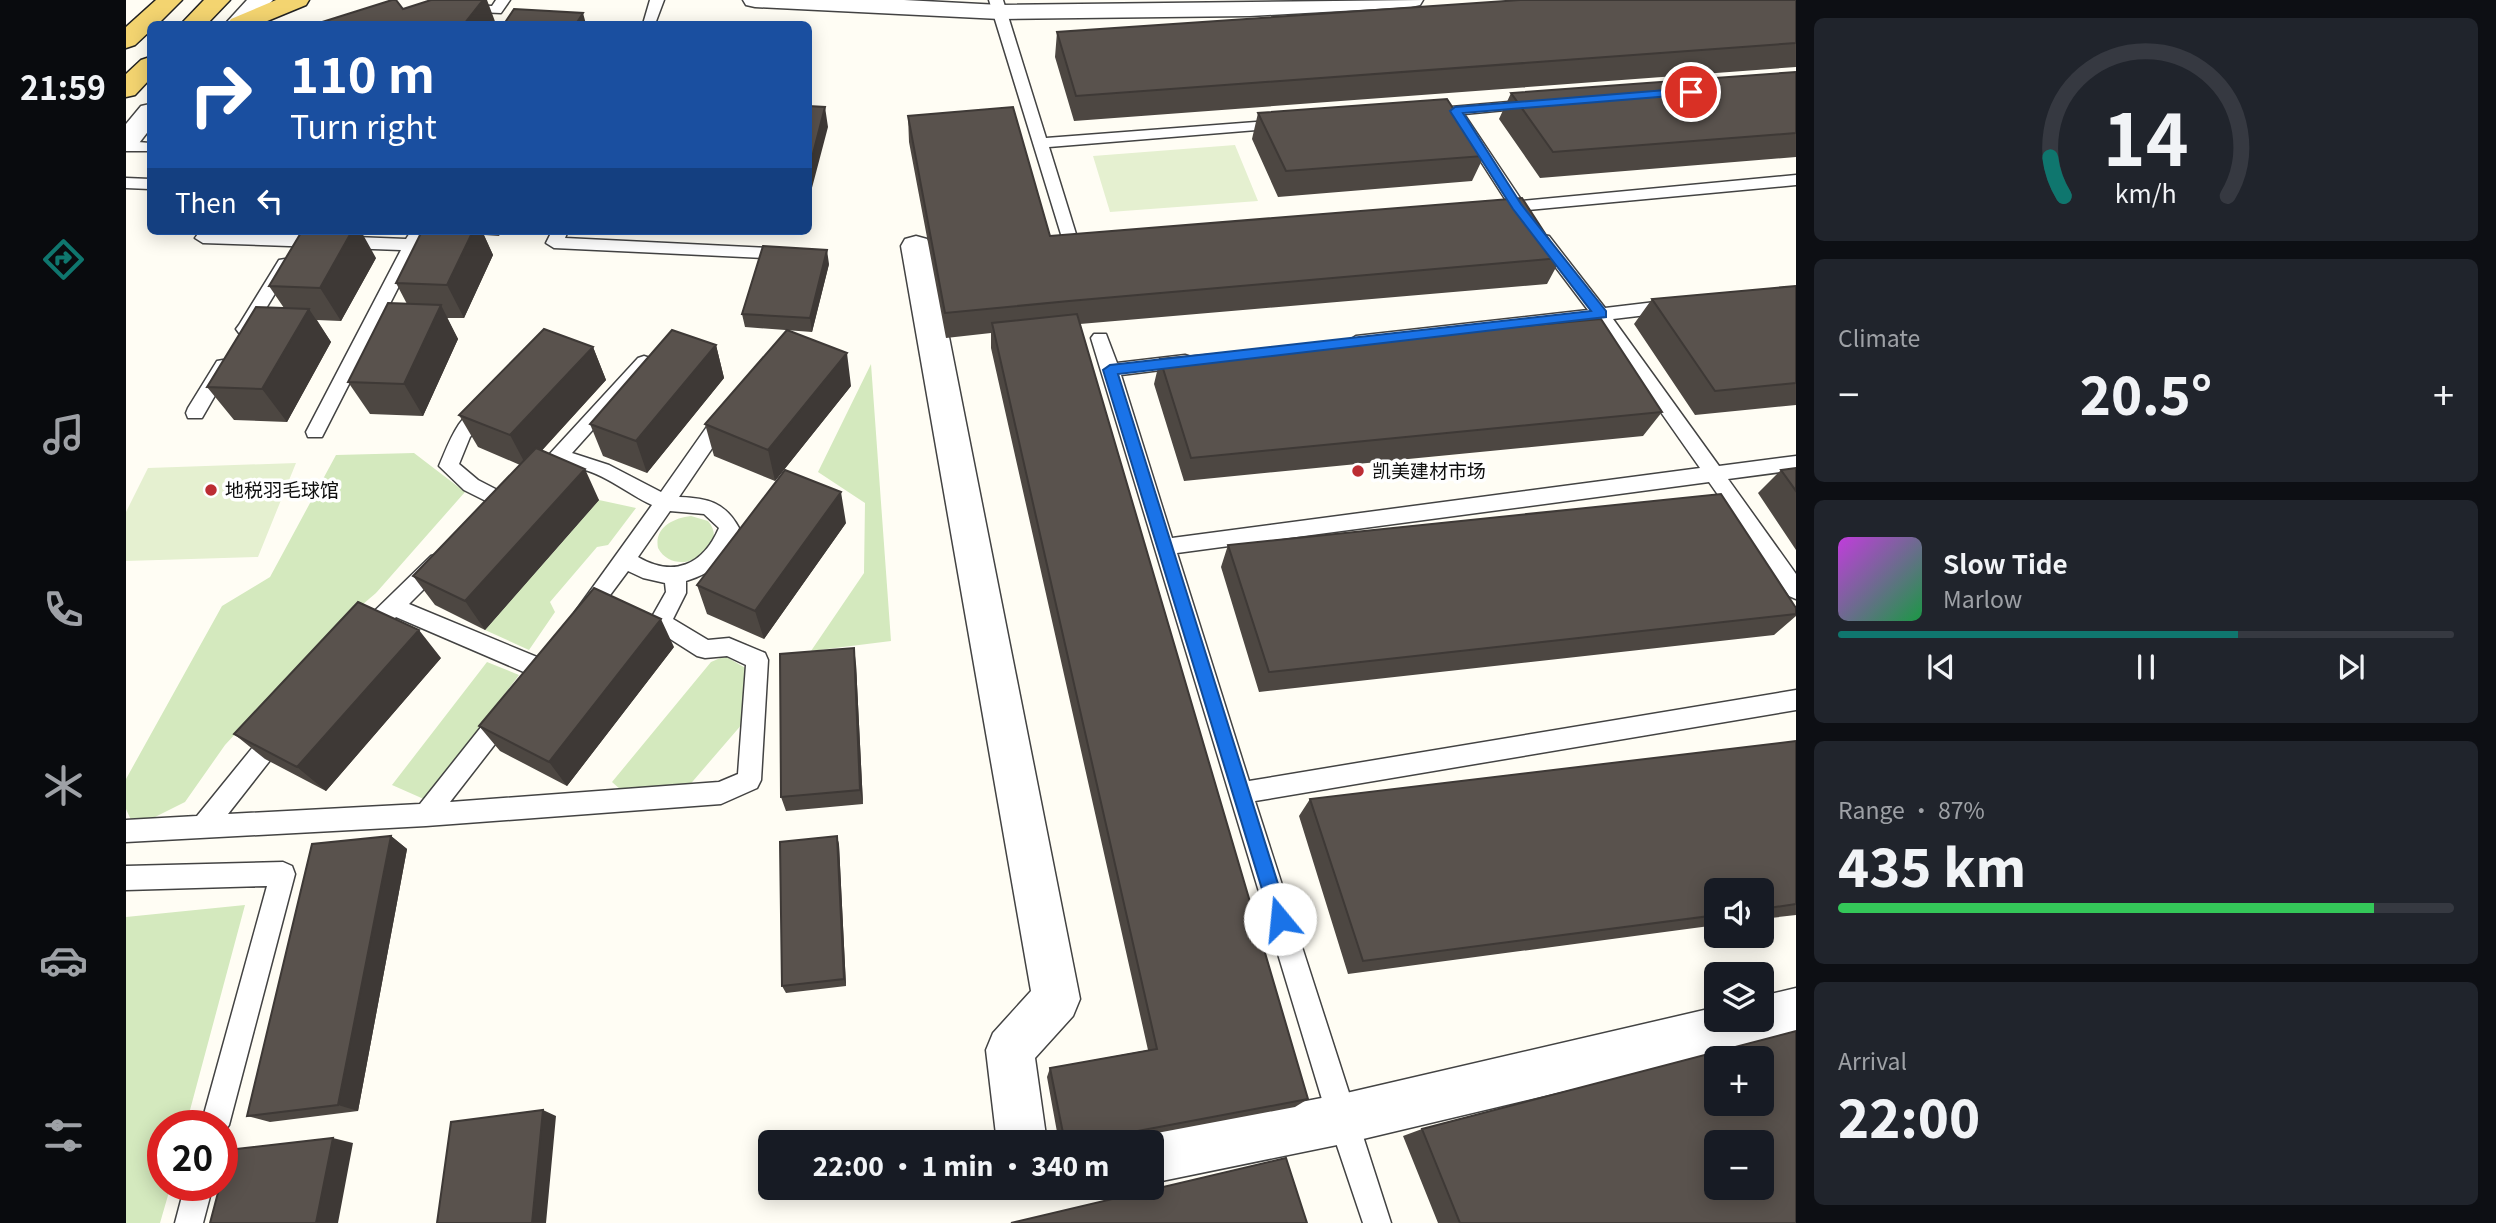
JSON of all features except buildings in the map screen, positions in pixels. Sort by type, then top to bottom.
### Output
[{"type":"main road","points":[[126,40],[142,11],[170,0]]},
{"type":"main road","points":[[196,21],[218,0]]},
{"type":"main road","points":[[246,21],[297,0]]},
{"type":"main road","points":[[126,89],[147,68]]},
{"type":"street","points":[[242,21],[261,0]]},
{"type":"street","points":[[755,0],[1250,9],[1411,0]]},
{"type":"street","points":[[126,141],[147,116]]},
{"type":"street","points":[[916,246],[1056,999],[1010,1049],[1020,1130]]},
{"type":"street","points":[[1164,1155],[1342,1119],[1796,1012]]},
{"type":"lane","points":[[431,21],[451,7],[496,10],[503,0]]},
{"type":"lane","points":[[650,21],[657,0]]},
{"type":"lane","points":[[998,6],[1074,253],[1102,250]]},
{"type":"lane","points":[[1414,114],[1551,103]]},
{"type":"lane","points":[[1455,111],[1517,206],[1601,314],[1796,590]]},
{"type":"lane","points":[[1040,144],[1303,123]]},
{"type":"lane","points":[[126,146],[147,147]]},
{"type":"lane","points":[[1475,211],[1796,180]]},
{"type":"lane","points":[[126,183],[147,184]]},
{"type":"lane","points":[[205,235],[204,237],[299,241],[415,238],[314,432]]},
{"type":"lane","points":[[558,235],[555,243],[801,255]]},
{"type":"lane","points":[[195,412],[299,241]]},
{"type":"lane","points":[[1342,344],[1692,303]]},
{"type":"lane","points":[[1100,338],[1342,1119],[1377,1223]]},
{"type":"lane","points":[[1110,370],[1206,359]]},
{"type":"lane","points":[[482,519],[521,481],[554,460],[643,362]]},
{"type":"lane","points":[[575,625],[626,560],[663,502],[740,396]]},
{"type":"lane","points":[[498,398],[462,433],[449,466],[471,485],[500,500]]},
{"type":"lane","points":[[554,460],[582,461],[663,502],[704,505],[723,515],[729,528],[720,550],[709,564],[675,576],[643,570],[626,560]]},
{"type":"lane","points":[[1164,547],[1796,463]]},
{"type":"lane","points":[[348,650],[454,546]]},
{"type":"lane","points":[[126,831],[426,814],[721,793],[749,780],[757,660],[729,647],[705,649],[660,622],[676,593],[675,576]]},
{"type":"lane","points":[[393,606],[541,669]]},
{"type":"lane","points":[[426,814],[558,647]]},
{"type":"lane","points":[[1241,793],[1796,700]]},
{"type":"lane","points":[[204,826],[288,720]]},
{"type":"lane","points":[[126,878],[283,874],[219,1110]]},
{"type":"lane","points":[[188,1223],[194,1201]]},
{"type":"green space","points":[[1235,145],[1258,201],[1110,212],[1093,156]]},
{"type":"green space","points":[[871,364],[891,641],[811,651],[864,573],[865,503],[818,472]]},
{"type":"green space","points":[[414,453],[465,492],[376,593],[328,634],[225,745],[185,802],[153,818],[131,820],[126,809],[126,779],[222,606],[270,577],[336,455]]},
{"type":"green space","name":"地税羽毛球馆","points":[[296,463],[258,557],[126,561],[126,512],[148,468]]},
{"type":"green space","points":[[599,500],[636,508],[608,545],[597,547],[550,602],[555,612],[529,650],[485,630]]},
{"type":"green space","points":[[691,516],[708,521],[713,532],[713,542],[699,557],[677,562],[666,557],[658,548],[659,535],[666,525]]},
{"type":"green space","points":[[725,656],[747,669],[743,723],[687,788],[621,790],[612,782],[711,662]]},
{"type":"green space","points":[[487,662],[519,675],[426,800],[392,785]]},
{"type":"green space","points":[[245,905],[190,1110],[147,1110],[147,1201],[166,1201],[160,1223],[126,1223],[126,917]]},
{"type":"place","name":"凯美建材市场","points":[[1358,471]]},
{"type":"place","name":"地税羽毛球馆","points":[[211,490]]},
{"type":"route","points":[[1280,919],[1110,370],[1601,314],[1517,206],[1455,111],[1691,92]]}]
